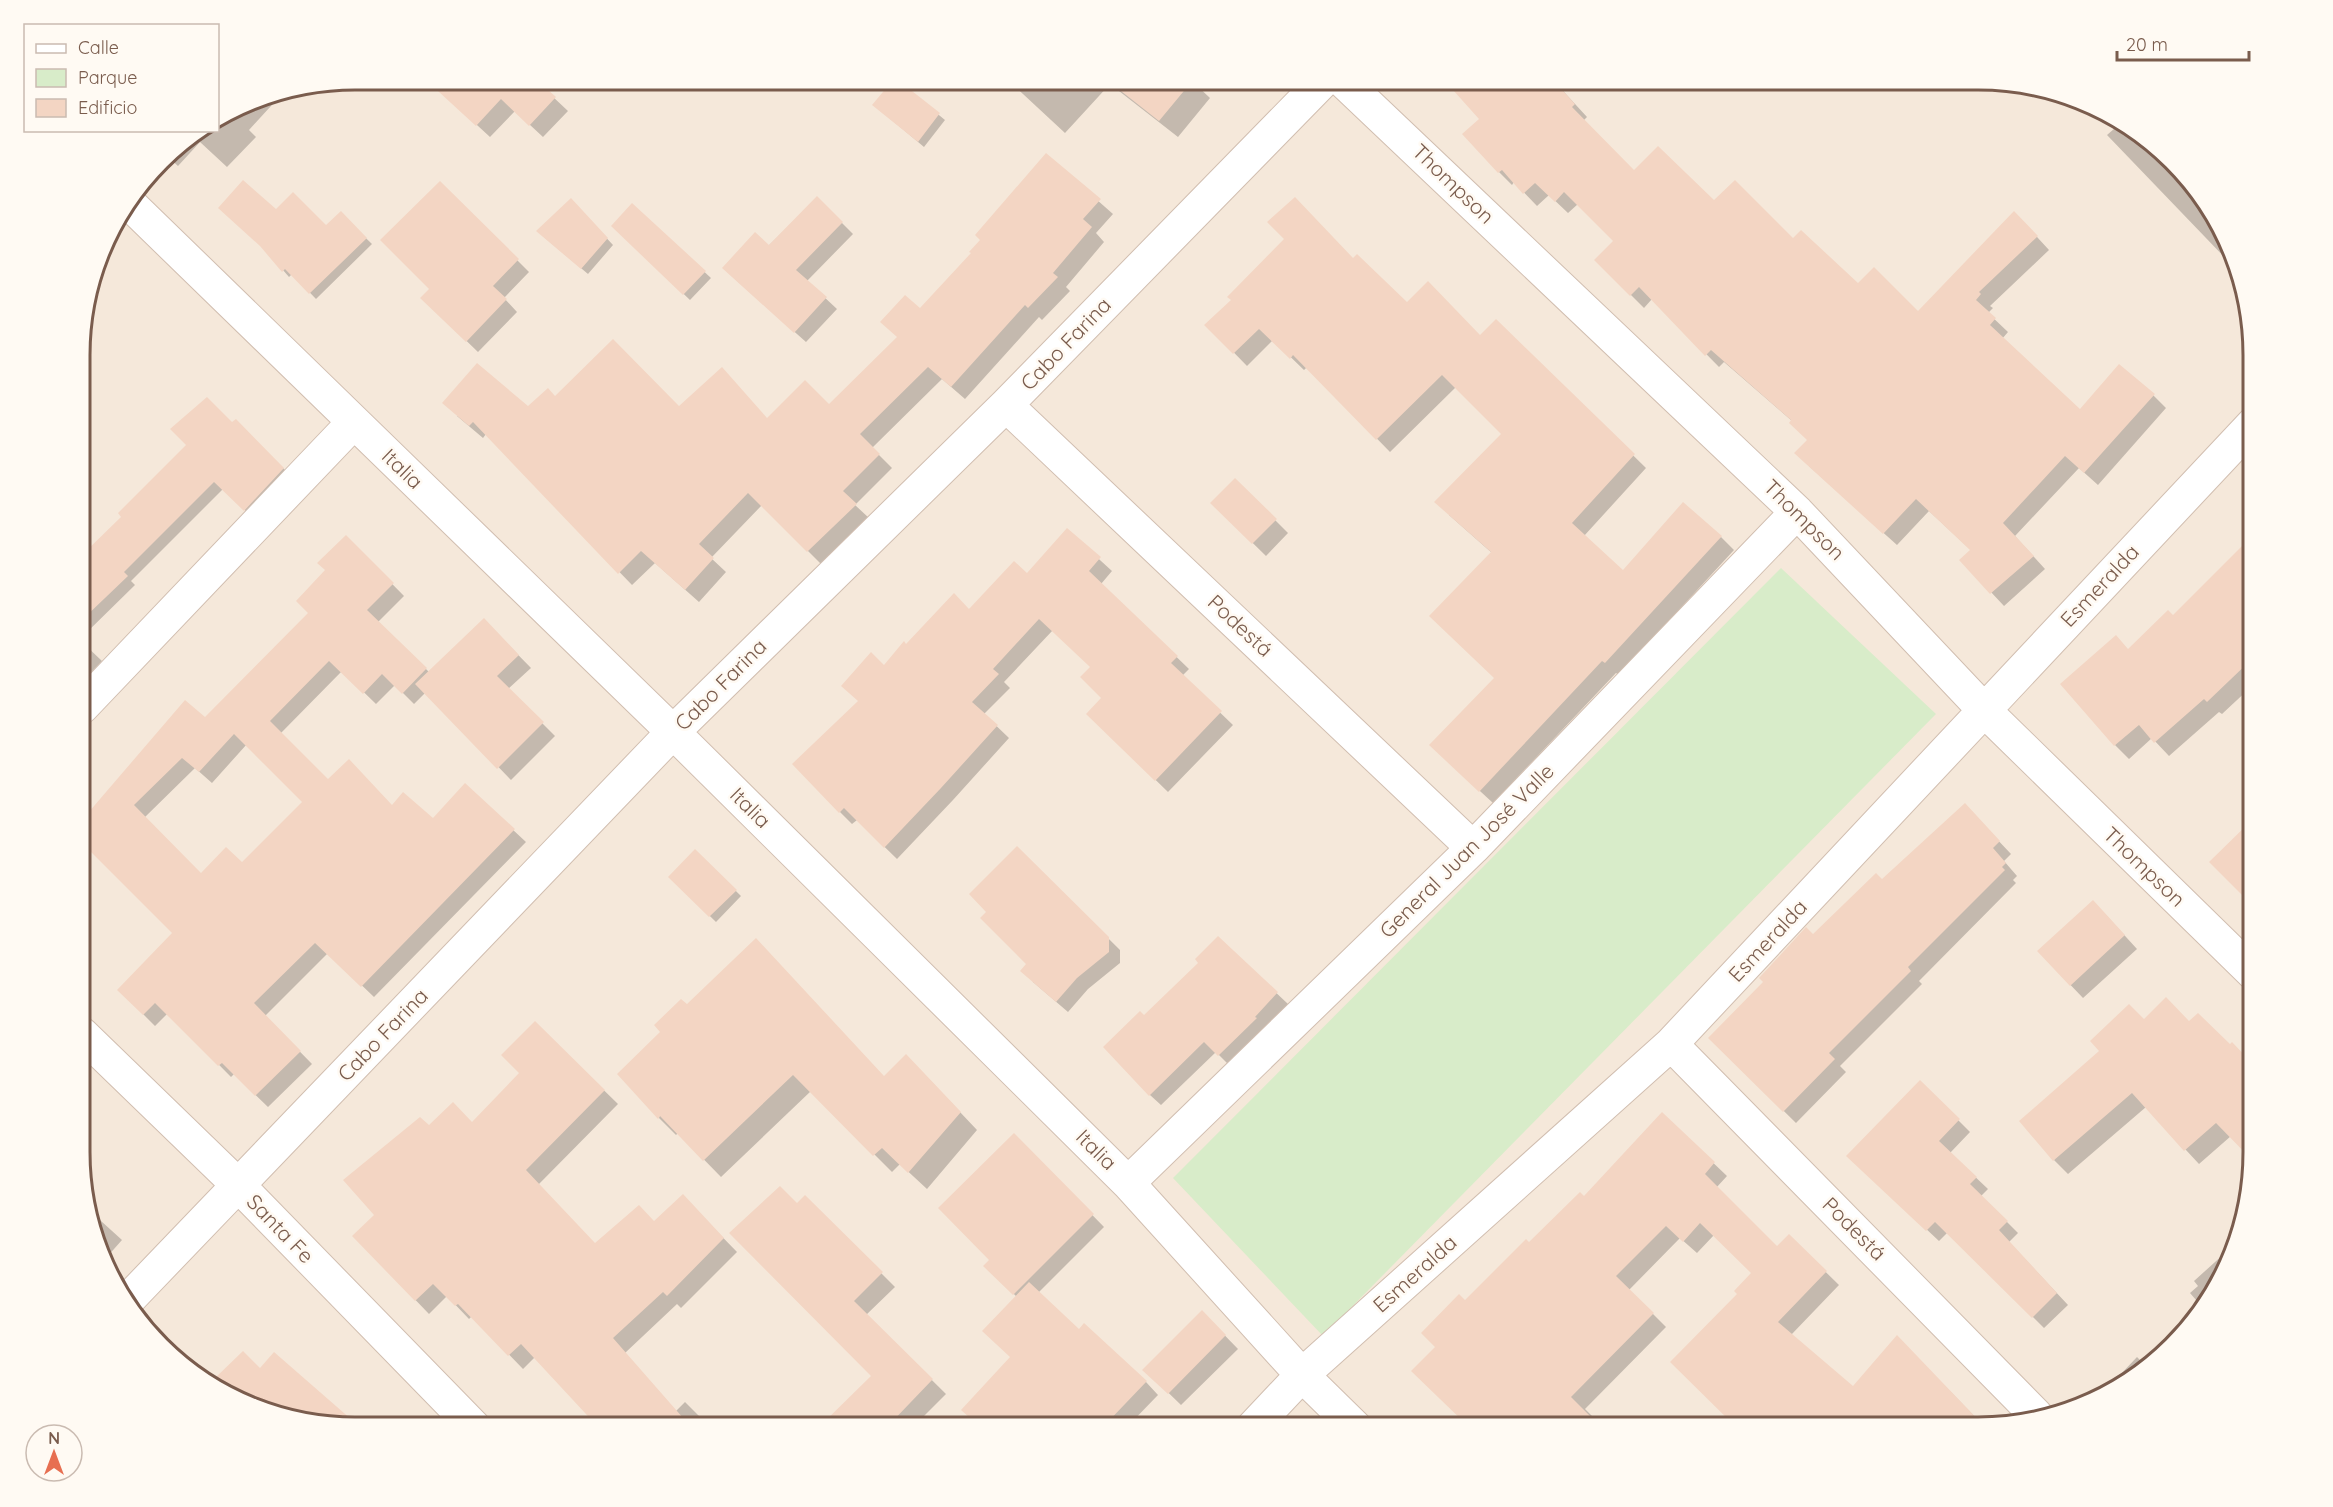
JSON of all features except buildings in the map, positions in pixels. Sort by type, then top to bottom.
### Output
[{"type":"street","name":"Cabo Farina","points":[[133,1296],[673,732],[1006,405],[1314,90]]},
{"type":"street","name":"Thompson","points":[[1353,90],[1797,512],[1984,710],[2243,963]]},
{"type":"street","name":"Italia","points":[[135,209],[673,732],[1128,1183],[1302,1375],[1345,1417]]},
{"type":"street","name":"Podestá","points":[[1006,405],[1473,848]]},
{"type":"street","points":[[90,699],[353,423]]},
{"type":"street","name":"Esmeralda","points":[[1262,1417],[1302,1375],[1671,1044],[2243,435]]},
{"type":"street","name":"General Juan José Valle","points":[[1128,1183],[1473,848],[1797,512]]},
{"type":"street","name":"Santa Fe","points":[[90,1043],[239,1186],[464,1417]]},
{"type":"street","name":"Podestá","points":[[1671,1044],[2032,1411]]},
{"type":"shaded area","points":[[355,90],[1978,90],[2012,92],[2063,104],[2095,117],[2125,135],[2153,156],[2177,180],[2198,208],[2223,254],[2234,287],[2241,321],[2243,355],[2243,1152],[2241,1186],[2229,1237],[2216,1269],[2198,1299],[2177,1327],[2153,1351],[2125,1372],[2095,1390],[2063,1403],[2029,1412],[1978,1417],[355,1417],[321,1415],[270,1403],[238,1390],[208,1372],[180,1351],[156,1327],[135,1299],[110,1253],[99,1220],[92,1186],[90,1152],[90,355],[92,321],[104,270],[117,238],[145,194],[180,156],[208,135],[219,132],[219,128],[238,117],[270,104],[321,92]]},
{"type":"green space","points":[[1781,568],[1936,714],[1323,1336],[1173,1178]]}]
